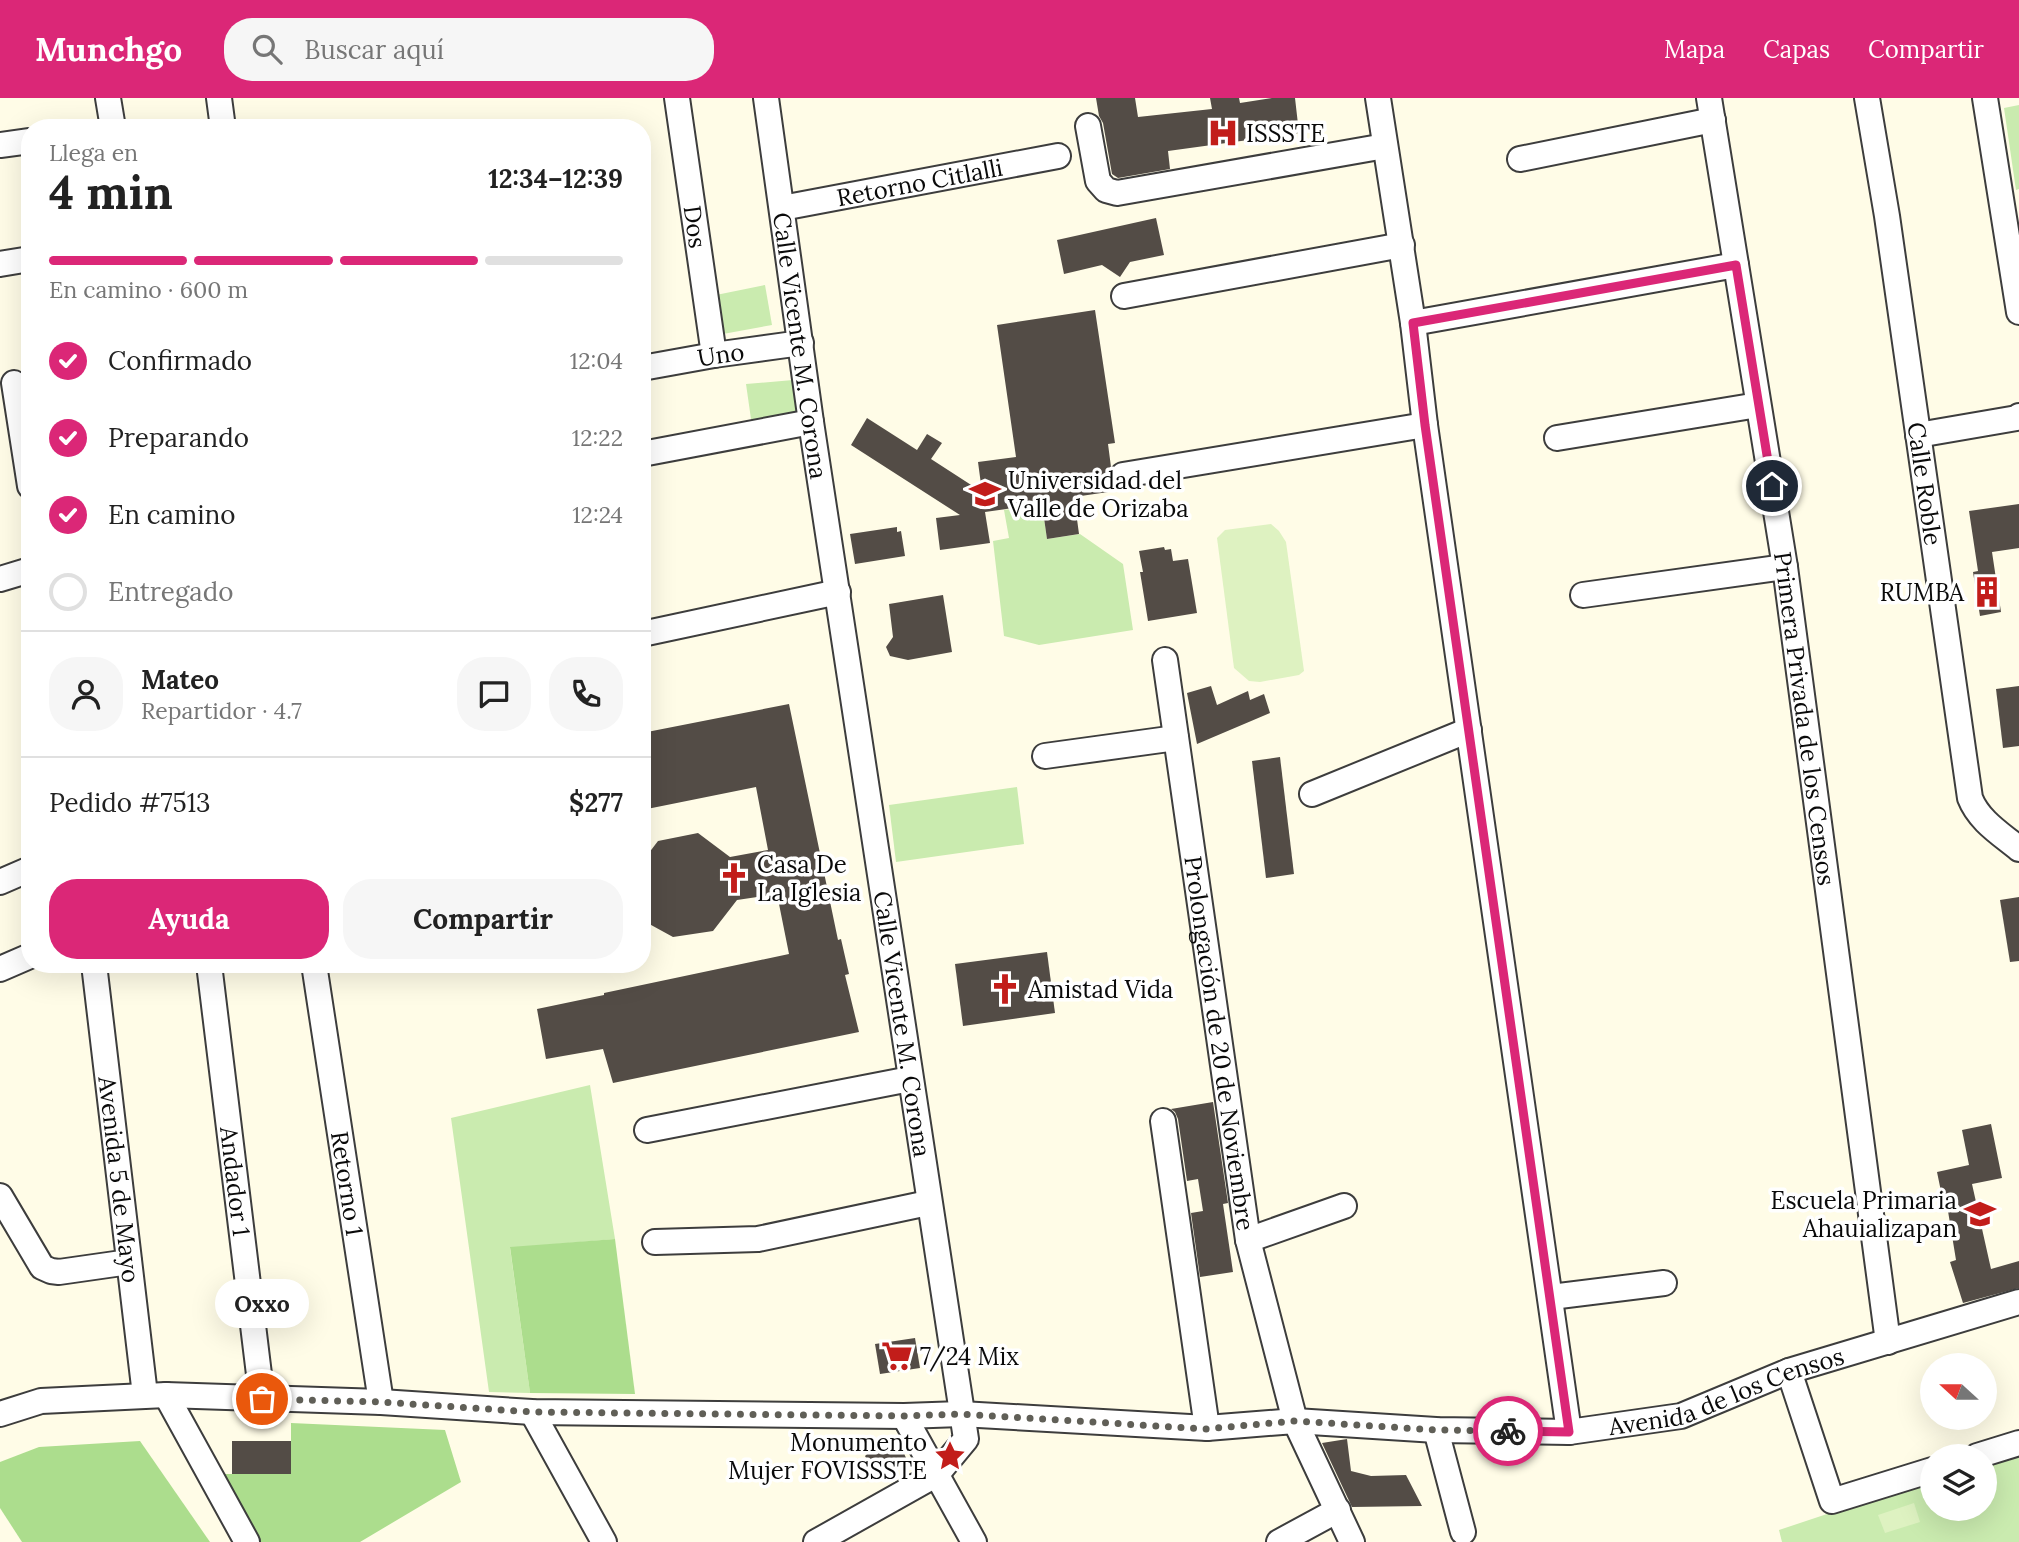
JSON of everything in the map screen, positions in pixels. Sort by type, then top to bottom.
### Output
[{"type":"street","points":[[108,98],[111,119]]},
{"type":"street","points":[[219,98],[222,119]]},
{"type":"street","name":"Dos","points":[[677,98],[714,355]]},
{"type":"street","name":"Calle Vicente M. Corona","points":[[766,98],[811,422],[965,1439],[937,1474]]},
{"type":"street","points":[[1378,98],[1402,245],[1425,425],[1569,1432]]},
{"type":"street","name":"Calle Roble","points":[[1867,98],[1887,216],[1970,798],[1974,810],[2019,849]]},
{"type":"street","points":[[1985,98],[2019,312]]},
{"type":"street","points":[[1520,159],[1711,109]]},
{"type":"street","name":"Primera Privada de los Censos","points":[[1711,109],[1785,567],[1888,1342]]},
{"type":"street","points":[[1088,126],[1098,181],[1106,190],[1117,193],[1385,146]]},
{"type":"street","points":[[0,145],[21,142]]},
{"type":"street","name":"Retorno Citlalli","points":[[782,208],[1058,156]]},
{"type":"street","points":[[1124,296],[1402,245]]},
{"type":"street","points":[[0,264],[21,260]]},
{"type":"street","points":[[1413,323],[1736,265]]},
{"type":"street","name":"Uno","points":[[651,366],[801,343]]},
{"type":"street","points":[[15,383],[11,454],[21,471]]},
{"type":"street","points":[[1557,438],[1758,405]]},
{"type":"street","points":[[1917,435],[2019,416]]},
{"type":"street","points":[[651,452],[811,422]]},
{"type":"street","points":[[1122,475],[1425,425]]},
{"type":"street","points":[[1583,595],[1785,567]]},
{"type":"street","points":[[0,579],[21,573]]},
{"type":"street","points":[[651,632],[838,592]]},
{"type":"street","name":"Prolongación de 20 de Noviembre","points":[[1165,660],[1248,1240],[1295,1421],[1352,1542]]},
{"type":"street","points":[[1312,794],[1469,730]]},
{"type":"street","points":[[1045,756],[1176,738]]},
{"type":"street","points":[[0,882],[21,873]]},
{"type":"street","points":[[0,969],[21,960]]},
{"type":"street","name":"Avenida 5 de Mayo","points":[[95,973],[129,1262],[156,1395]]},
{"type":"street","name":"Andador 1","points":[[210,973],[262,1399]]},
{"type":"street","name":"Retorno 1","points":[[315,973],[381,1402]]},
{"type":"street","points":[[647,1130],[910,1079]]},
{"type":"street","points":[[1163,1121],[1206,1429]]},
{"type":"street","points":[[0,1196],[42,1267],[60,1272],[129,1262]]},
{"type":"street","points":[[655,1242],[758,1239],[928,1203]]},
{"type":"street","points":[[1248,1240],[1344,1206]]},
{"type":"street","points":[[1551,1297],[1664,1283]]},
{"type":"street","name":"Avenida de los Censos","points":[[0,1413],[41,1401],[156,1395],[381,1402],[532,1412],[904,1416],[961,1414],[1206,1429],[1295,1421],[1436,1430],[1569,1432],[1681,1416],[1789,1371],[2019,1302]]},
{"type":"street","points":[[1789,1371],[1832,1501],[1920,1474]]},
{"type":"street","points":[[156,1395],[247,1542]]},
{"type":"street","points":[[532,1412],[604,1542]]},
{"type":"street","points":[[904,1416],[974,1542]]},
{"type":"street","points":[[1436,1430],[1463,1532]]},
{"type":"street","points":[[1997,1450],[2019,1443]]},
{"type":"street","points":[[816,1542],[937,1474]]},
{"type":"street","points":[[1279,1542],[1338,1510]]},
{"type":"green space","points":[[2019,105],[2019,189],[2016,190],[2004,108]]},
{"type":"green space","points":[[765,285],[772,325],[723,334],[716,295]]},
{"type":"green space","points":[[793,380],[799,425],[753,433],[746,384]]},
{"type":"green space","points":[[1042,505],[1047,539],[1080,534],[1123,564],[1133,630],[1039,645],[1004,636],[993,541],[1009,538],[1004,510]]},
{"type":"green space","points":[[1271,524],[1286,542],[1304,671],[1299,675],[1260,682],[1249,681],[1234,668],[1217,538],[1225,530]]},
{"type":"green space","points":[[1017,787],[1024,844],[896,862],[889,805]]},
{"type":"green space","points":[[590,1085],[615,1239],[510,1248],[530,1393],[489,1392],[451,1118]]},
{"type":"green space","points":[[615,1239],[635,1394],[530,1393],[510,1247]]},
{"type":"green space","points":[[291,1423],[445,1430],[461,1482],[360,1542],[256,1542],[219,1474],[291,1474]]},
{"type":"green space","points":[[140,1441],[210,1542],[22,1542],[0,1508],[0,1462],[39,1447]]},
{"type":"green space","points":[[2019,1450],[2019,1542],[1782,1542],[1779,1530],[1920,1483],[1920,1521],[1997,1521],[1997,1457]]},
{"type":"green space","points":[[1914,1503],[1920,1522],[1885,1533],[1878,1515]]},
{"type":"building","points":[[1096,98],[1135,98],[1138,117],[1212,109],[1210,98],[1239,98],[1240,103],[1295,98],[1299,133],[1168,151],[1170,169],[1118,178],[1112,174]]},
{"type":"building","points":[[1156,218],[1164,255],[1130,262],[1120,277],[1102,265],[1064,274],[1057,240]]},
{"type":"building","points":[[1095,310],[1115,443],[1108,444],[1111,467],[1108,477],[1115,491],[1074,497],[1079,534],[1047,539],[1042,504],[985,512],[990,543],[940,550],[936,518],[960,515],[851,445],[867,418],[917,450],[927,434],[942,443],[931,459],[982,492],[978,462],[1016,457],[997,325]]},
{"type":"building","points":[[2019,504],[2019,548],[1992,552],[2001,612],[1980,616],[1973,572],[1978,571],[1969,511]]},
{"type":"building","points":[[897,527],[897,532],[901,531],[905,556],[855,564],[850,534]]},
{"type":"building","points":[[1164,547],[1165,550],[1171,549],[1173,561],[1188,559],[1197,613],[1148,621],[1139,551]]},
{"type":"building","points":[[943,595],[952,652],[908,660],[890,656],[886,647],[893,637],[889,604]]},
{"type":"building","points":[[1211,686],[1217,705],[1248,691],[1250,700],[1264,694],[1270,713],[1197,744],[1187,693]]},
{"type":"building","points":[[2019,686],[2019,746],[2003,748],[1996,689]]},
{"type":"building","name":"Casa De La Iglesia","points":[[789,704],[838,940],[841,939],[849,974],[845,975],[859,1032],[613,1083],[603,1049],[546,1059],[537,1009],[789,954],[777,894],[737,900],[713,931],[673,937],[651,925],[651,850],[658,841],[698,833],[730,857],[768,850],[756,787],[651,808],[651,731]]},
{"type":"building","points":[[1280,757],[1294,874],[1266,878],[1252,761]]},
{"type":"building","points":[[2019,897],[2019,961],[2010,962],[2000,900]]},
{"type":"building","name":"Amistad Vida","points":[[1047,952],[1055,1013],[963,1026],[955,964]]},
{"type":"building","points":[[1213,1102],[1228,1203],[1223,1204],[1233,1272],[1200,1277],[1191,1213],[1203,1211],[1198,1179],[1187,1181],[1178,1119],[1171,1109]]},
{"type":"building","points":[[1991,1124],[2002,1178],[1972,1184],[1991,1269],[2019,1261],[2019,1288],[1963,1303],[1950,1262],[1956,1260],[1947,1205],[1944,1206],[1937,1172],[1969,1165],[1962,1130]]},
{"type":"building","name":"7/24 Mix","points":[[915,1338],[920,1368],[880,1374],[875,1344]]},
{"type":"building","points":[[1347,1439],[1351,1471],[1371,1476],[1406,1475],[1422,1506],[1352,1507],[1322,1443]]},
{"type":"building","points":[[866,1440],[898,1441],[908,1462],[877,1478],[865,1456],[870,1451]]},
{"type":"building","points":[[232,1441],[291,1441],[291,1474],[232,1474]]},
{"type":"way so far","points":[[262,1399],[381,1402],[532,1412],[904,1416],[961,1414],[1206,1429],[1295,1421],[1436,1430],[1508,1431]]},
{"type":"place","name":"ISSSTE","points":[[1223,133]]},
{"type":"place","name":"Universidad del Valle de Orizaba","points":[[985,494]]},
{"type":"place","name":"RUMBA","points":[[1987,592]]},
{"type":"place","name":"Casa De La Iglesia","points":[[734,878]]},
{"type":"place","name":"Amistad Vida","points":[[1005,989]]},
{"type":"place","name":"Escuela Primaria Ahauializapan","points":[[1980,1214]]},
{"type":"place","name":"7/24 Mix","points":[[897,1356]]},
{"type":"place","name":"Oxxo","points":[[262,1399]]},
{"type":"place","name":"Monumento Mujer FOVISSSTE","points":[[950,1456]]},
{"type":"route","points":[[1508,1431],[1569,1432],[1425,425],[1413,323],[1736,265],[1772,486]]}]
